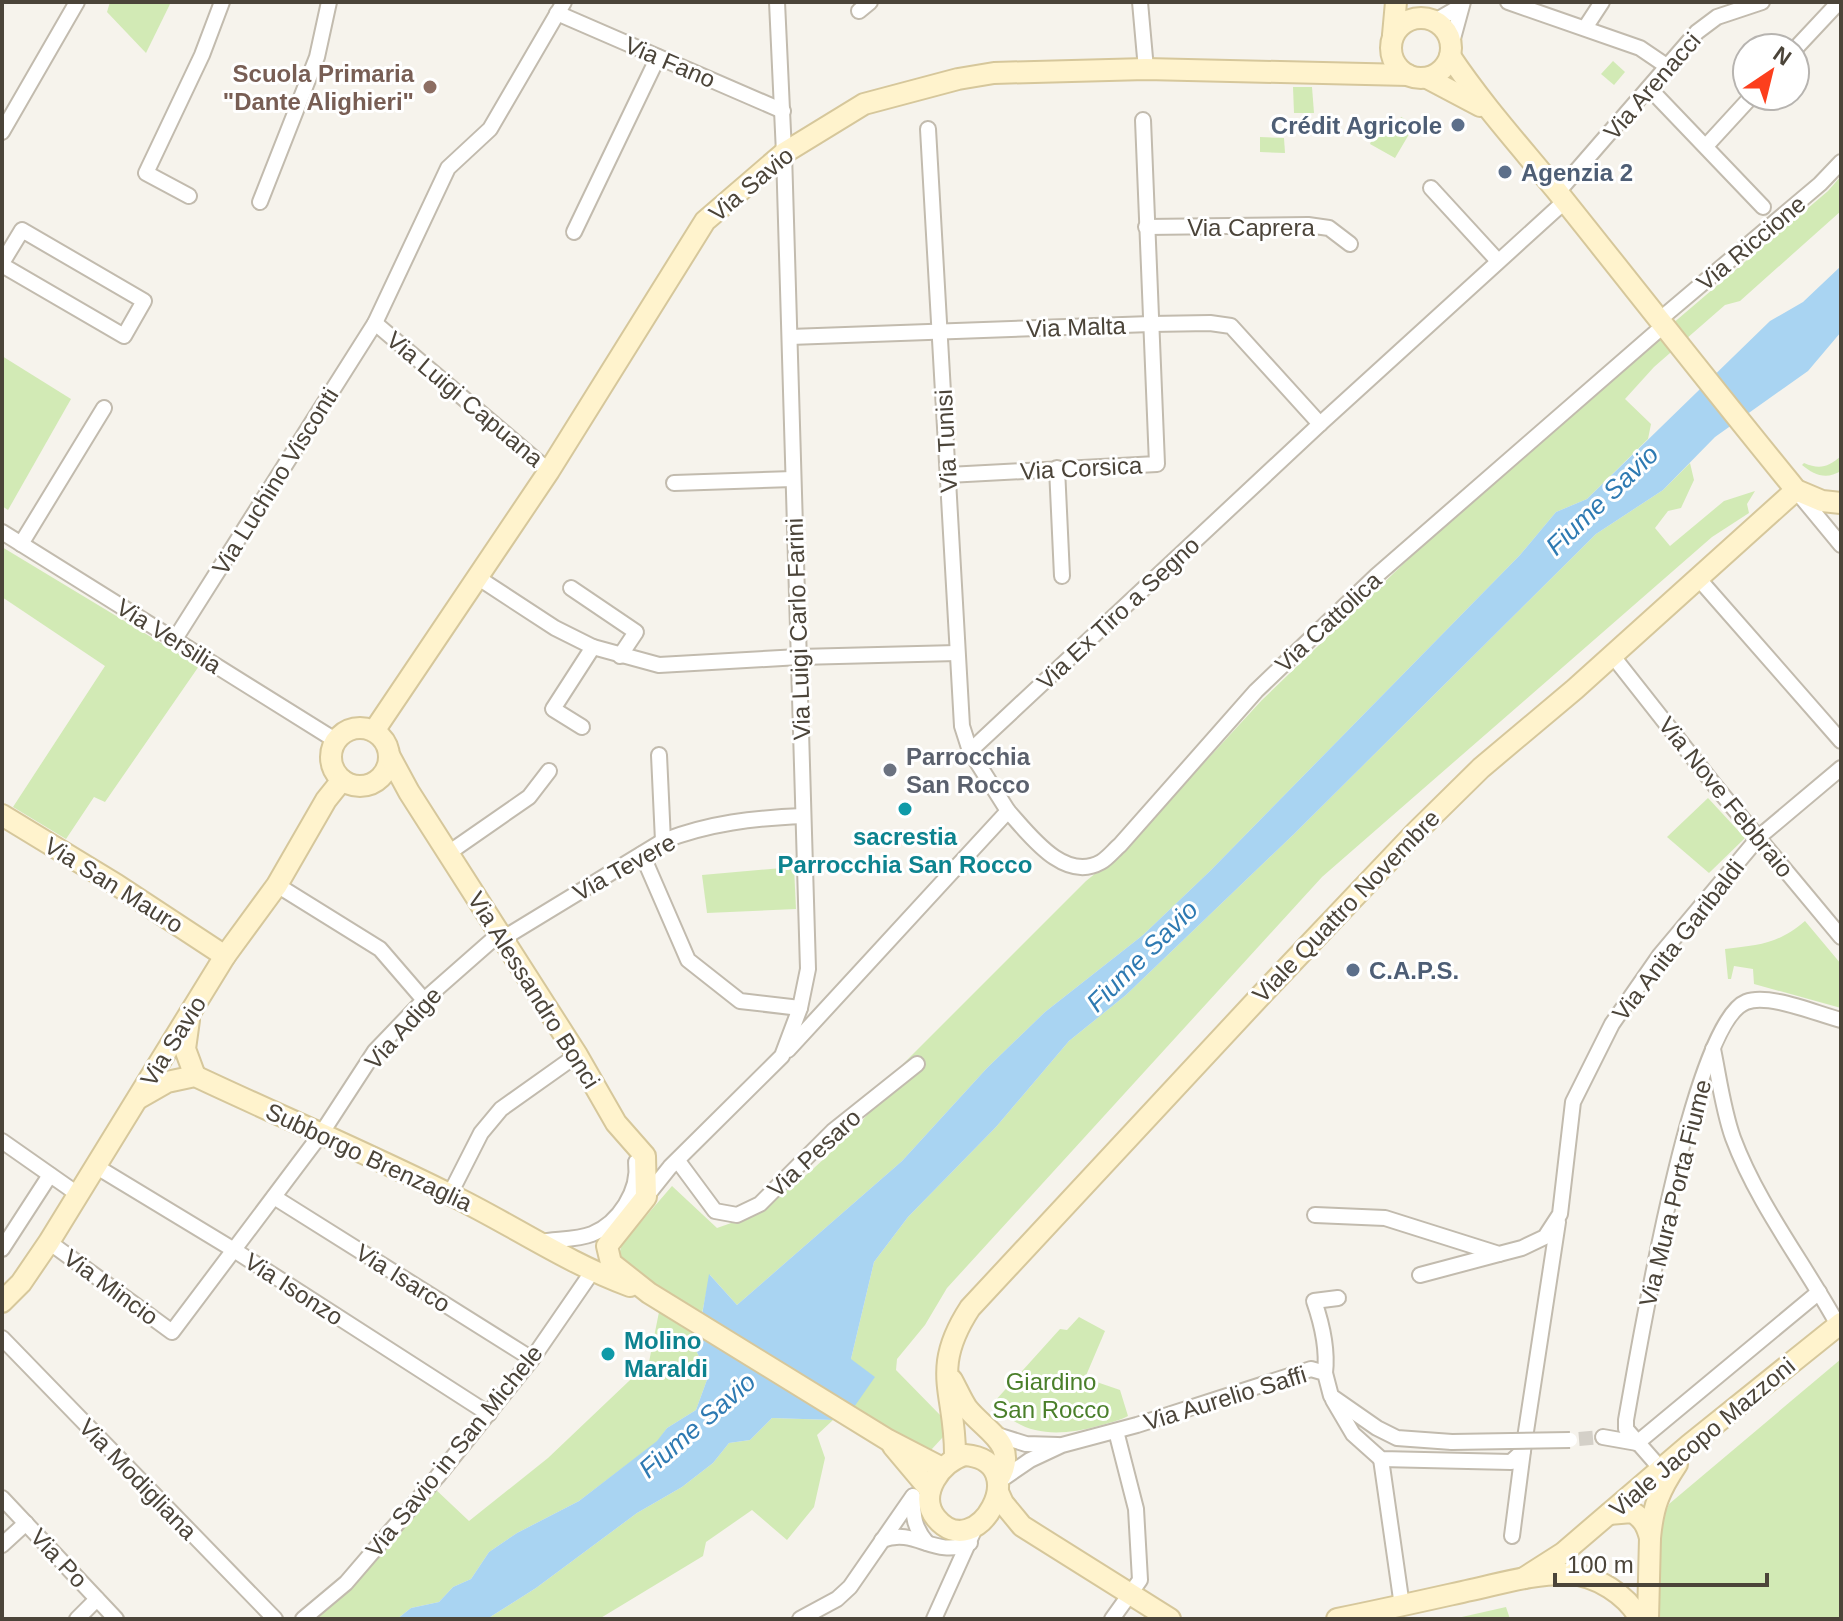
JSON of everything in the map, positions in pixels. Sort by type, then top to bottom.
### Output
[{"type":"street","points":[[2,132],[77,2]]},
{"type":"street","points":[[189,196],[146,173],[202,55],[222,2]]},
{"type":"street","points":[[260,202],[317,57],[329,2]]},
{"type":"street","name":"Via Luigi Carlo Farini","points":[[649,1293],[611,1263],[607,1246],[678,1161],[782,1056],[800,1008],[808,969],[783,111],[777,2]]},
{"type":"street","points":[[1140,2],[1146,69]]},
{"type":"street","points":[[1396,2],[1392,45],[1395,64],[1488,110]]},
{"type":"street","points":[[1402,2],[1445,29],[1450,51],[1488,110],[1561,197],[1657,327],[1841,545]]},
{"type":"street","points":[[1508,2],[1640,48],[1668,67]]},
{"type":"street","points":[[1585,28],[1602,2]]},
{"type":"street","name":"Via Arenacci","points":[[1561,197],[1697,32],[1717,17],[1762,2]]},
{"type":"street","points":[[1811,32],[1839,2]]},
{"type":"street","points":[[1362,74],[1392,45],[1402,24],[1427,20],[1462,4]]},
{"type":"street","points":[[1418,77],[1442,70],[1462,4]]},
{"type":"street","name":"Via Fano","points":[[561,8],[658,57],[783,111]]},
{"type":"street","name":"Via Luigi Capuana","points":[[549,471],[375,323],[448,168],[490,129],[561,8]]},
{"type":"street","points":[[574,232],[658,57]]},
{"type":"street","name":"Via Savio","points":[[374,731],[549,471],[705,221],[784,153],[864,104],[958,79],[994,73],[1146,69],[1418,77]]},
{"type":"street","points":[[1650,89],[1707,145],[1763,207]]},
{"type":"street","points":[[1707,145],[1737,112]]},
{"type":"street","name":"Via Corsica","points":[[948,475],[1157,464],[1143,120]]},
{"type":"street","name":"Via Tunisi","points":[[928,129],[957,653],[962,726],[970,751]]},
{"type":"street","name":"Via Riccione","points":[[1657,327],[1841,162]]},
{"type":"street","points":[[1431,188],[1498,261]]},
{"type":"street","name":"Via Ex Tiro a Segno","points":[[970,751],[1498,261],[1561,197]]},
{"type":"street","name":"Via Caprera","points":[[1146,227],[1308,225],[1329,228],[1350,244]]},
{"type":"street","points":[[22,230],[144,301],[124,336],[2,264],[7,243],[22,230]]},
{"type":"street","name":"Via Luchino Visconti","points":[[175,639],[375,323]]},
{"type":"street","name":"Via Malta","points":[[790,337],[1151,324],[1210,323],[1231,326],[1320,424]]},
{"type":"street","name":"Via Cattolica","points":[[1008,811],[1045,850],[1062,862],[1084,867],[1101,862],[1120,845],[1256,691],[1376,576],[1657,327]]},
{"type":"street","points":[[21,544],[104,408]]},
{"type":"street","points":[[1057,468],[1062,576]]},
{"type":"street","points":[[674,483],[793,479]]},
{"type":"street","points":[[1796,490],[1830,491],[1841,488]]},
{"type":"street","points":[[1796,490],[1822,501],[1841,503]]},
{"type":"street","name":"Viale Quattro Novembre","points":[[951,1454],[946,1365],[952,1340],[970,1308],[1255,1001],[1470,778],[1796,490]]},
{"type":"street","name":"Via Versilia","points":[[2,532],[335,740]]},
{"type":"street","points":[[477,577],[555,628],[593,647],[659,665],[957,653]]},
{"type":"street","points":[[1698,578],[1841,741]]},
{"type":"street","points":[[571,588],[636,632],[620,656]]},
{"type":"street","points":[[582,727],[553,709],[593,647]]},
{"type":"street","name":"Via Nove Febbraio","points":[[1612,655],[1840,933]]},
{"type":"street","points":[[387,759],[382,738],[374,731],[354,728],[335,740],[330,758],[333,769],[342,780],[358,786],[369,785],[387,759],[385,732],[388,710]]},
{"type":"street","points":[[782,1056],[1008,811],[970,751]]},
{"type":"street","points":[[659,755],[663,841]]},
{"type":"street","name":"Via Alessandro Bonci","points":[[387,759],[577,1055],[616,1123],[645,1156]]},
{"type":"street","name":"Via Anita Garibaldi","points":[[1512,1536],[1560,1214],[1573,1102],[1612,1024],[1660,955],[1759,837],[1841,768]]},
{"type":"street","points":[[447,854],[529,797],[549,771]]},
{"type":"street","name":"Via Savio","points":[[2,1302],[21,1283],[49,1242],[225,956],[277,885],[326,800],[342,780]]},
{"type":"street","name":"Via San Mauro","points":[[2,815],[225,956]]},
{"type":"street","name":"Via Tevere","points":[[500,936],[663,841],[747,818],[803,816]]},
{"type":"street","points":[[642,854],[688,960],[740,1001],[800,1008]]},
{"type":"street","points":[[277,885],[380,949],[424,1000]]},
{"type":"street","name":"Via Adige","points":[[172,1332],[321,1134],[375,1051],[424,1000],[500,936]]},
{"type":"street","name":"Via Mura Porta Fiume","points":[[1637,1443],[1626,1429],[1626,1420],[1638,1352],[1667,1205],[1694,1100],[1712,1048],[1732,1012],[1745,1002],[1763,999],[1841,1020]]},
{"type":"street","points":[[136,1100],[167,1082],[195,1076],[185,1049],[189,1016]]},
{"type":"street","points":[[1712,1048],[1732,1135],[1744,1162],[1785,1238],[1840,1324]]},
{"type":"street","points":[[450,1194],[481,1133],[501,1109],[577,1055]]},
{"type":"street","name":"Via Pesaro","points":[[678,1161],[715,1211],[737,1215],[760,1204],[833,1131],[917,1064]]},
{"type":"street","name":"Subborgo Brenzaglia","points":[[195,1076],[450,1194],[592,1272],[649,1293]]},
{"type":"street","points":[[540,1242],[592,1234],[616,1217],[634,1192],[638,1164],[616,1123]]},
{"type":"street","points":[[2,1141],[79,1195]]},
{"type":"street","points":[[646,1197],[645,1156],[678,1161]]},
{"type":"street","name":"Via Isonzo","points":[[97,1167],[234,1250],[489,1414]]},
{"type":"street","points":[[2,1249],[50,1175]]},
{"type":"street","name":"Via Isarco","points":[[274,1197],[532,1359]]},
{"type":"street","points":[[1420,1275],[1522,1248],[1545,1237],[1560,1214]]},
{"type":"street","points":[[1315,1215],[1385,1218],[1499,1254]]},
{"type":"street","name":"Via Mincio","points":[[49,1242],[172,1332]]},
{"type":"street","name":"Via Savio in San Michele","points":[[303,1619],[346,1583],[489,1414],[532,1359],[592,1272]]},
{"type":"street","name":"Viale Jacopo Mazzoni","points":[[1637,1443],[1819,1292]]},
{"type":"street","points":[[649,1293],[888,1440],[982,1458],[993,1468],[1003,1503],[1022,1526],[1170,1619]]},
{"type":"street","points":[[1325,1373],[1327,1359],[1322,1324],[1314,1301],[1338,1298]]},
{"type":"street","name":"Viale Jacopo Mazzoni","points":[[1524,1578],[1563,1553],[1689,1445],[1840,1324]]},
{"type":"street","name":"Via Modigliana","points":[[2,1338],[275,1619]]},
{"type":"street","points":[[934,1619],[975,1531],[990,1511],[1005,1464],[1005,1455],[960,1396],[946,1365]]},
{"type":"street","name":"Via Aurelio Saffi","points":[[998,1485],[1030,1460],[1062,1445],[1311,1369],[1325,1373],[1331,1396],[1397,1438],[1452,1442],[1575,1440]]},
{"type":"street","points":[[1331,1396],[1353,1434],[1381,1459],[1402,1606]]},
{"type":"street","points":[[800,1619],[843,1593],[858,1577],[882,1540],[924,1494],[951,1454],[965,1425],[987,1428],[1026,1444],[1062,1445]]},
{"type":"street","points":[[1112,1619],[1140,1580],[1136,1509],[1116,1431]]},
{"type":"street","points":[[1603,1437],[1637,1443],[1661,1469]]},
{"type":"street","points":[[888,1440],[940,1522],[957,1531],[1022,1526]]},
{"type":"street","points":[[1648,1619],[1652,1519],[1659,1491],[1689,1445]]},
{"type":"street","points":[[1381,1459],[1511,1462],[1523,1451]]},
{"type":"street","points":[[924,1494],[913,1517],[917,1531],[927,1543]]},
{"type":"street","name":"Via Po","points":[[2,1498],[116,1619]]},
{"type":"street","points":[[1609,1514],[1632,1512],[1644,1522],[1650,1538]]},
{"type":"street","points":[[2,1545],[26,1523]]},
{"type":"street","points":[[882,1540],[900,1536],[952,1549],[975,1531]]},
{"type":"street","points":[[1337,1619],[1524,1578],[1572,1574],[1595,1580],[1624,1598],[1640,1619]]},
{"type":"street","points":[[77,1619],[97,1599]]},
{"type":"green space","points":[[110,2],[171,2],[146,53],[107,12]]},
{"type":"green space","points":[[1613,61],[1625,72],[1614,85],[1601,74]]},
{"type":"green space","points":[[1293,87],[1312,87],[1314,113],[1294,113]]},
{"type":"green space","points":[[1401,117],[1415,124],[1395,158],[1370,144],[1377,126],[1395,132]]},
{"type":"green space","points":[[1260,137],[1284,138],[1285,153],[1260,152]]},
{"type":"green space","points":[[1841,176],[1841,211],[1740,301],[1725,305],[1654,367],[1625,399],[1651,424],[1648,439],[1587,499],[1556,512],[1520,555],[1210,871],[1143,935],[1045,1012],[987,1068],[902,1161],[737,1305],[710,1275],[701,1318],[669,1299],[619,1255],[622,1244],[672,1186],[717,1228],[745,1217],[772,1201],[821,1162],[909,1071],[903,1064],[1086,881],[1123,851],[1262,700],[1502,469],[1828,191]]},
{"type":"green space","points":[[2,356],[71,399],[8,510],[2,506]]},
{"type":"green space","points":[[1841,456],[1841,471],[1830,475],[1816,474],[1802,465],[1824,466]]},
{"type":"green space","points":[[1690,463],[1694,480],[1681,508],[1668,511],[1655,528],[1670,546],[1724,501],[1755,491],[1747,504],[1749,513],[1712,537],[1322,877],[947,1288],[925,1325],[897,1359],[896,1370],[942,1417],[943,1437],[931,1450],[852,1410],[851,1359],[874,1262],[908,1217],[996,1127],[1069,1041],[1126,995],[1293,835],[1596,534],[1663,490]]},
{"type":"green space","points":[[2,547],[199,666],[105,802],[94,797],[66,839],[13,807],[105,666],[2,597]]},
{"type":"green space","points":[[1708,798],[1745,838],[1709,873],[1667,837]]},
{"type":"green space","points":[[794,867],[796,909],[707,913],[702,875]]},
{"type":"green space","points":[[1805,921],[1841,964],[1841,1008],[1754,984],[1753,969],[1734,966],[1731,979],[1728,979],[1725,949],[1768,942],[1786,935]]},
{"type":"green space","points":[[659,1312],[698,1337],[696,1350],[708,1377],[696,1410],[667,1428],[658,1441],[579,1501],[517,1533],[489,1552],[471,1579],[453,1587],[439,1602],[411,1608],[397,1619],[313,1619],[433,1487],[469,1521],[548,1458],[649,1362]]},
{"type":"green space","name":"Giardino San Rocco","points":[[1079,1317],[1105,1331],[1085,1378],[1120,1390],[1128,1416],[1083,1430],[1054,1432],[1028,1428],[1004,1414],[994,1402],[1060,1329],[1067,1330]]},
{"type":"green space","points":[[1841,1359],[1841,1619],[1656,1619],[1662,1520],[1669,1504]]},
{"type":"green space","points":[[772,1418],[833,1420],[817,1435],[825,1458],[814,1507],[787,1540],[752,1510],[706,1542],[703,1556],[599,1619],[487,1619],[536,1588],[637,1513],[682,1487],[713,1463],[729,1443],[750,1440]]},
{"type":"green space","points":[[1506,1607],[1510,1619],[1453,1619]]},
{"type":"water","name":"Fiume Savio","points":[[1841,266],[1841,332],[1808,371],[1715,437],[1663,490],[1596,534],[1293,835],[1126,995],[1069,1041],[996,1127],[908,1217],[874,1262],[851,1359],[875,1377],[852,1410],[833,1420],[772,1418],[750,1440],[729,1443],[713,1463],[682,1487],[637,1513],[536,1588],[487,1619],[397,1619],[411,1608],[439,1602],[453,1587],[471,1579],[489,1552],[517,1533],[579,1501],[657,1441],[667,1428],[696,1410],[708,1377],[696,1350],[709,1274],[737,1305],[902,1161],[987,1068],[1045,1012],[1143,935],[1210,871],[1520,555],[1556,512],[1587,499],[1770,321],[1803,302]]},
{"type":"tunnel","points":[[1579,1439],[1603,1437]]},
{"type":"place","name":"Scuola Primaria \"Dante Alighieri\"","points":[[430,87]]},
{"type":"place","name":"Crédit Agricole","points":[[1458,125]]},
{"type":"place","name":"Agenzia 2","points":[[1505,172]]},
{"type":"place","name":"Parrocchia San Rocco","points":[[890,770]]},
{"type":"place","name":"sacrestia Parrocchia San Rocco","points":[[905,809]]},
{"type":"place","name":"C.A.P.S.","points":[[1353,970]]},
{"type":"place","name":"Molino Maraldi","points":[[608,1354]]}]
